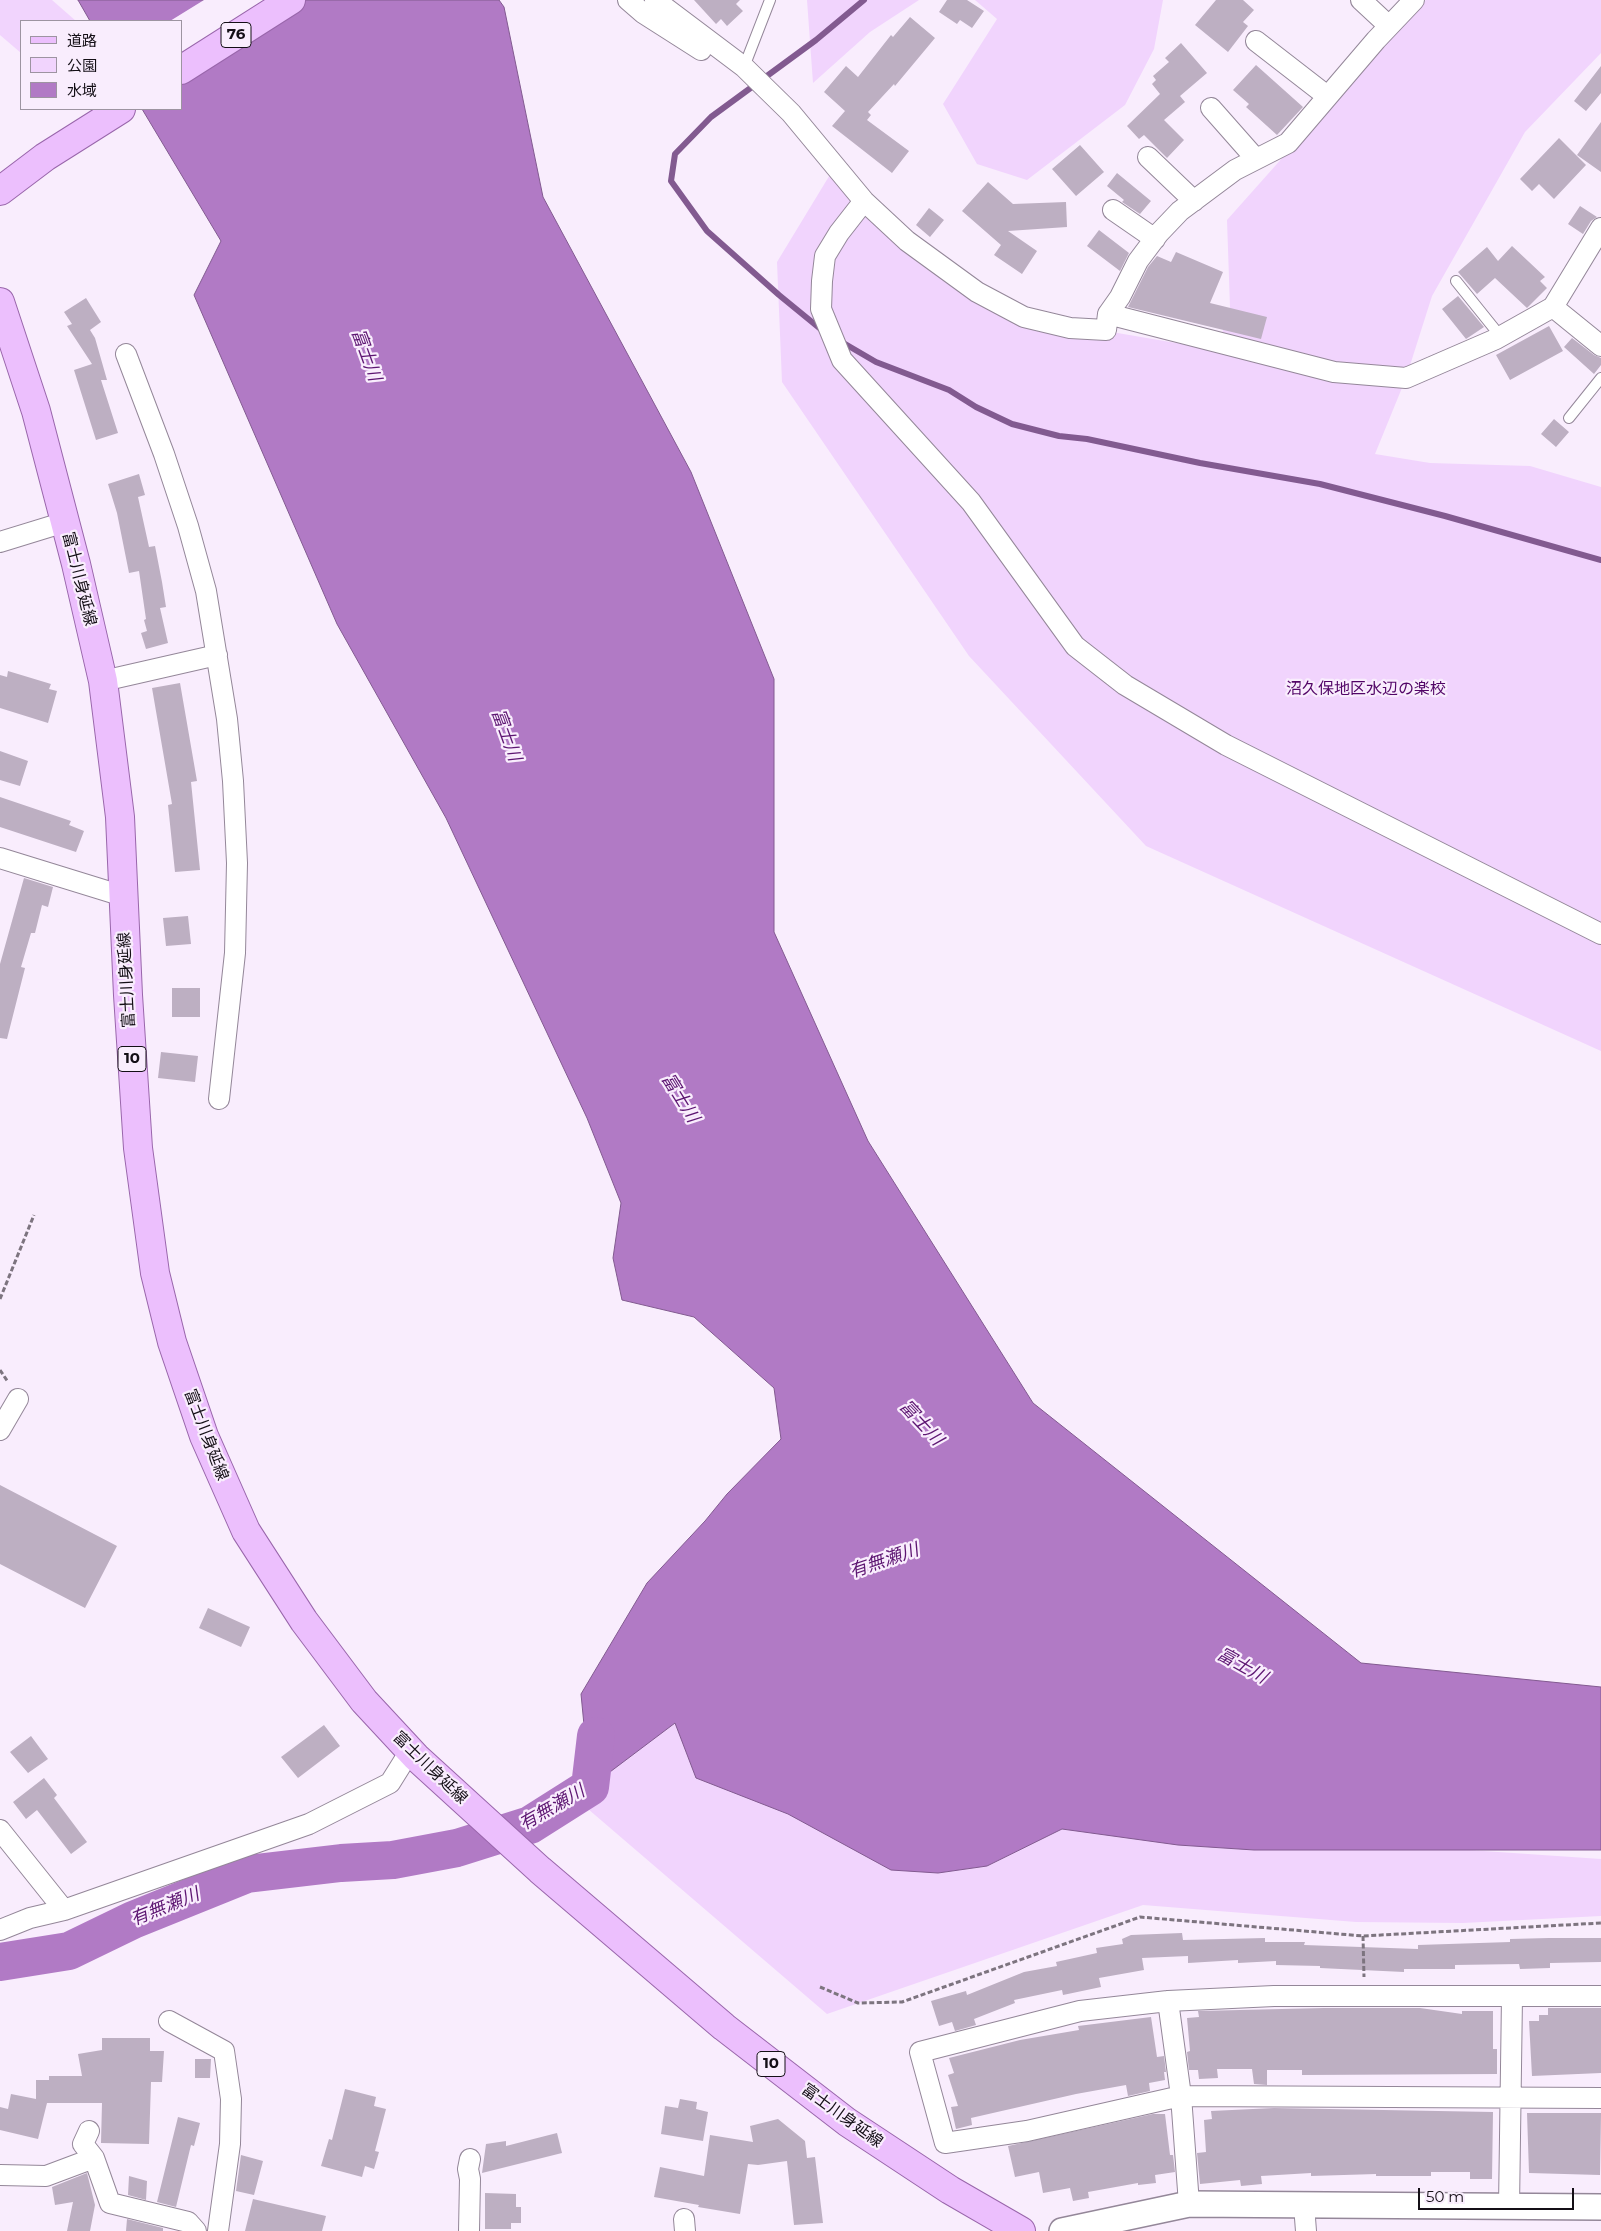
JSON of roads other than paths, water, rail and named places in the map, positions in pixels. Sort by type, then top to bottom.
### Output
[{"type":"main road","name":"76","points":[[182,69],[291,0]]},
{"type":"main road","points":[[0,190],[45,158],[120,110]]},
{"type":"main road","name":"富士川身延線","points":[[0,302],[36,411],[103,681],[120,817],[138,1148],[155,1273],[172,1342],[204,1436],[246,1531],[304,1621],[364,1701],[413,1754],[540,1870],[724,2027],[847,2122],[950,2190],[1021,2231]]},
{"type":"street","points":[[628,0],[643,13],[701,50],[715,45]]},
{"type":"street","points":[[655,0],[744,67],[772,93],[792,113],[864,201],[907,241],[977,292],[1024,317],[1070,328],[1106,330],[1108,314],[1120,297],[1138,261],[1180,211],[1235,170],[1288,143],[1389,26],[1414,0]]},
{"type":"street","points":[[1361,0],[1389,26]]},
{"type":"street","points":[[1256,41],[1328,96]]},
{"type":"street","points":[[1212,108],[1256,159]]},
{"type":"street","points":[[1148,157],[1194,200]]},
{"type":"street","points":[[864,201],[839,233],[826,256],[822,281],[821,309],[842,360],[970,502],[1075,646],[1124,685],[1226,745],[1601,934]]},
{"type":"street","points":[[1112,210],[1155,239]]},
{"type":"street","points":[[1108,314],[1334,372],[1406,378],[1501,337],[1552,307],[1601,228]]},
{"type":"street","points":[[1552,307],[1601,346]]},
{"type":"street","points":[[126,354],[164,454],[188,526],[206,591],[227,719],[233,781],[237,863],[235,953],[219,1099]]},
{"type":"street","points":[[0,542],[65,522]]},
{"type":"street","points":[[103,681],[217,655]]},
{"type":"street","points":[[0,858],[123,896]]},
{"type":"street","points":[[0,1430],[18,1399]]},
{"type":"street","points":[[0,1930],[30,1918],[64,1910],[309,1824],[390,1783],[413,1754]]},
{"type":"street","points":[[0,1830],[64,1910]]},
{"type":"street","points":[[1601,1996],[1274,1996],[1168,2001],[1080,2011],[920,2052],[945,2143],[1027,2131],[1181,2096],[1601,2098]]},
{"type":"street","points":[[1509,2206],[1512,1997]]},
{"type":"street","points":[[1168,2001],[1181,2096],[1189,2204]]},
{"type":"street","points":[[169,2021],[224,2051],[231,2099],[230,2144],[218,2231]]},
{"type":"street","points":[[89,2131],[83,2144],[94,2158],[110,2203],[188,2222],[196,2231]]},
{"type":"street","points":[[0,2175],[46,2176],[94,2158]]},
{"type":"street","points":[[469,2231],[470,2179],[468,2169],[470,2159]]},
{"type":"street","points":[[1062,2231],[1189,2204],[1601,2207]]},
{"type":"street","points":[[1304,2205],[1306,2231]]},
{"type":"lane","points":[[744,67],[770,0]]},
{"type":"lane","points":[[1456,280],[1501,337]]},
{"type":"lane","points":[[1569,418],[1601,378]]},
{"type":"water","name":"富士川","points":[[78,0],[499,0],[504,7],[543,197],[691,472],[774,679],[774,932],[868,1141],[1033,1403],[1361,1663],[1601,1687],[1601,1850],[1254,1850],[1178,1845],[1062,1829],[987,1866],[938,1873],[891,1870],[788,1814],[696,1778],[675,1723],[590,1787],[581,1694],[647,1583],[705,1521],[727,1494],[781,1439],[774,1388],[694,1317],[622,1300],[613,1258],[621,1203],[587,1118],[446,818],[337,624],[194,295],[221,241],[143,110],[182,110],[182,20],[89,20]]},
{"type":"waterway","points":[[823,331],[707,231],[671,181],[675,154],[711,117],[816,40],[864,0]]},
{"type":"waterway","points":[[840,341],[876,362],[949,390],[976,407],[1012,424],[1059,436],[1087,439],[1200,463],[1320,484],[1445,516],[1601,560]]},
{"type":"waterway","name":"有無瀬川","points":[[0,1962],[69,1951],[133,1920],[247,1874],[341,1863],[393,1860],[457,1848],[530,1825],[590,1787],[596,1736]]},
{"type":"park label","name":"沼久保地区水辺の楽校","points":[[1366,689]]}]
